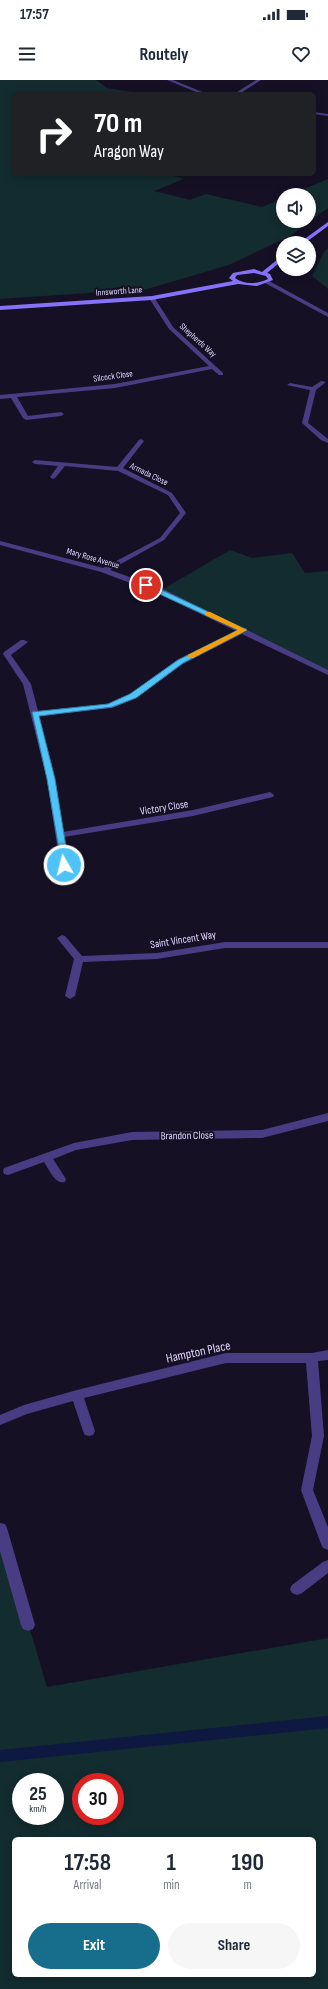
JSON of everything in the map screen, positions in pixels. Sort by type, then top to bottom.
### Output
[{"type":"street","points":[[170,80],[201,92]]},
{"type":"street","points":[[239,92],[259,80]]},
{"type":"street","points":[[316,113],[328,115]]},
{"type":"street","points":[[312,236],[328,224]]},
{"type":"street","points":[[264,273],[276,263]]},
{"type":"street","points":[[238,282],[232,278],[235,274],[248,271],[264,273],[271,277],[267,282],[328,315]]},
{"type":"street","name":"Innsworth Lane","points":[[0,308],[152,298],[238,282],[250,284],[267,282]]},
{"type":"street","name":"Shepherds Way","points":[[152,298],[171,328],[221,374]]},
{"type":"street","name":"Silcock Close","points":[[0,397],[115,386],[214,366]]},
{"type":"street","points":[[290,385],[312,389],[323,382]]},
{"type":"street","points":[[312,389],[305,423],[323,439],[328,441]]},
{"type":"street","points":[[13,396],[26,418],[61,414]]},
{"type":"street","name":"Armada Close","points":[[119,469],[140,441]]},
{"type":"street","name":"Armada Close","points":[[35,462],[119,469],[170,494],[182,513],[162,539],[104,570]]},
{"type":"street","points":[[53,477],[63,464]]},
{"type":"street","name":"Mary Rose Avenue","points":[[0,544],[104,570],[160,590],[328,673]]},
{"type":"street","points":[[34,714],[109,706],[133,696],[180,662],[243,630]]},
{"type":"street","points":[[24,642],[4,654],[27,684],[51,779],[64,865]]},
{"type":"street","name":"Victory Close","points":[[60,835],[193,813],[270,795]]},
{"type":"street","points":[[62,938],[79,959],[70,996]]},
{"type":"street","name":"Saint Vincent Way","points":[[79,959],[157,956],[225,945],[328,945]]},
{"type":"street","name":"Brandon Close","points":[[8,1171],[74,1147],[132,1136],[262,1134],[328,1117]]},
{"type":"street","points":[[46,1157],[61,1179]]},
{"type":"street","name":"Hampton Place","points":[[0,1420],[24,1410],[77,1395],[226,1358],[312,1358],[328,1355]]},
{"type":"street","points":[[312,1358],[318,1436],[307,1490],[328,1544]]},
{"type":"street","points":[[77,1395],[89,1431]]},
{"type":"street","points":[[0,1528],[28,1625]]},
{"type":"street","points":[[297,1589],[328,1566]]},
{"type":"green space","points":[[0,80],[96,80],[107,88],[132,92],[12,92],[12,176],[173,176],[184,179],[154,191],[190,200],[206,194],[262,207],[276,201],[276,228],[301,228],[290,236],[276,236],[276,243],[229,265],[147,289],[0,299]]},
{"type":"green space","points":[[328,179],[328,208],[316,217],[316,188],[307,188]]},
{"type":"green space","points":[[328,248],[328,289],[312,276],[316,276],[316,268],[324,252]]},
{"type":"green space","points":[[230,550],[252,558],[292,553],[305,573],[328,571],[328,673],[160,591]]},
{"type":"green space","points":[[0,1528],[47,1687],[328,1638],[328,1989],[0,1989]]},
{"type":"waterway","points":[[0,1756],[328,1722]]},
{"type":"slow traffic","points":[[191,656],[243,630],[208,613]]},
{"type":"route","points":[[64,865],[51,779],[34,714],[109,706],[133,696],[180,662],[243,630],[160,590],[146,585]]}]
